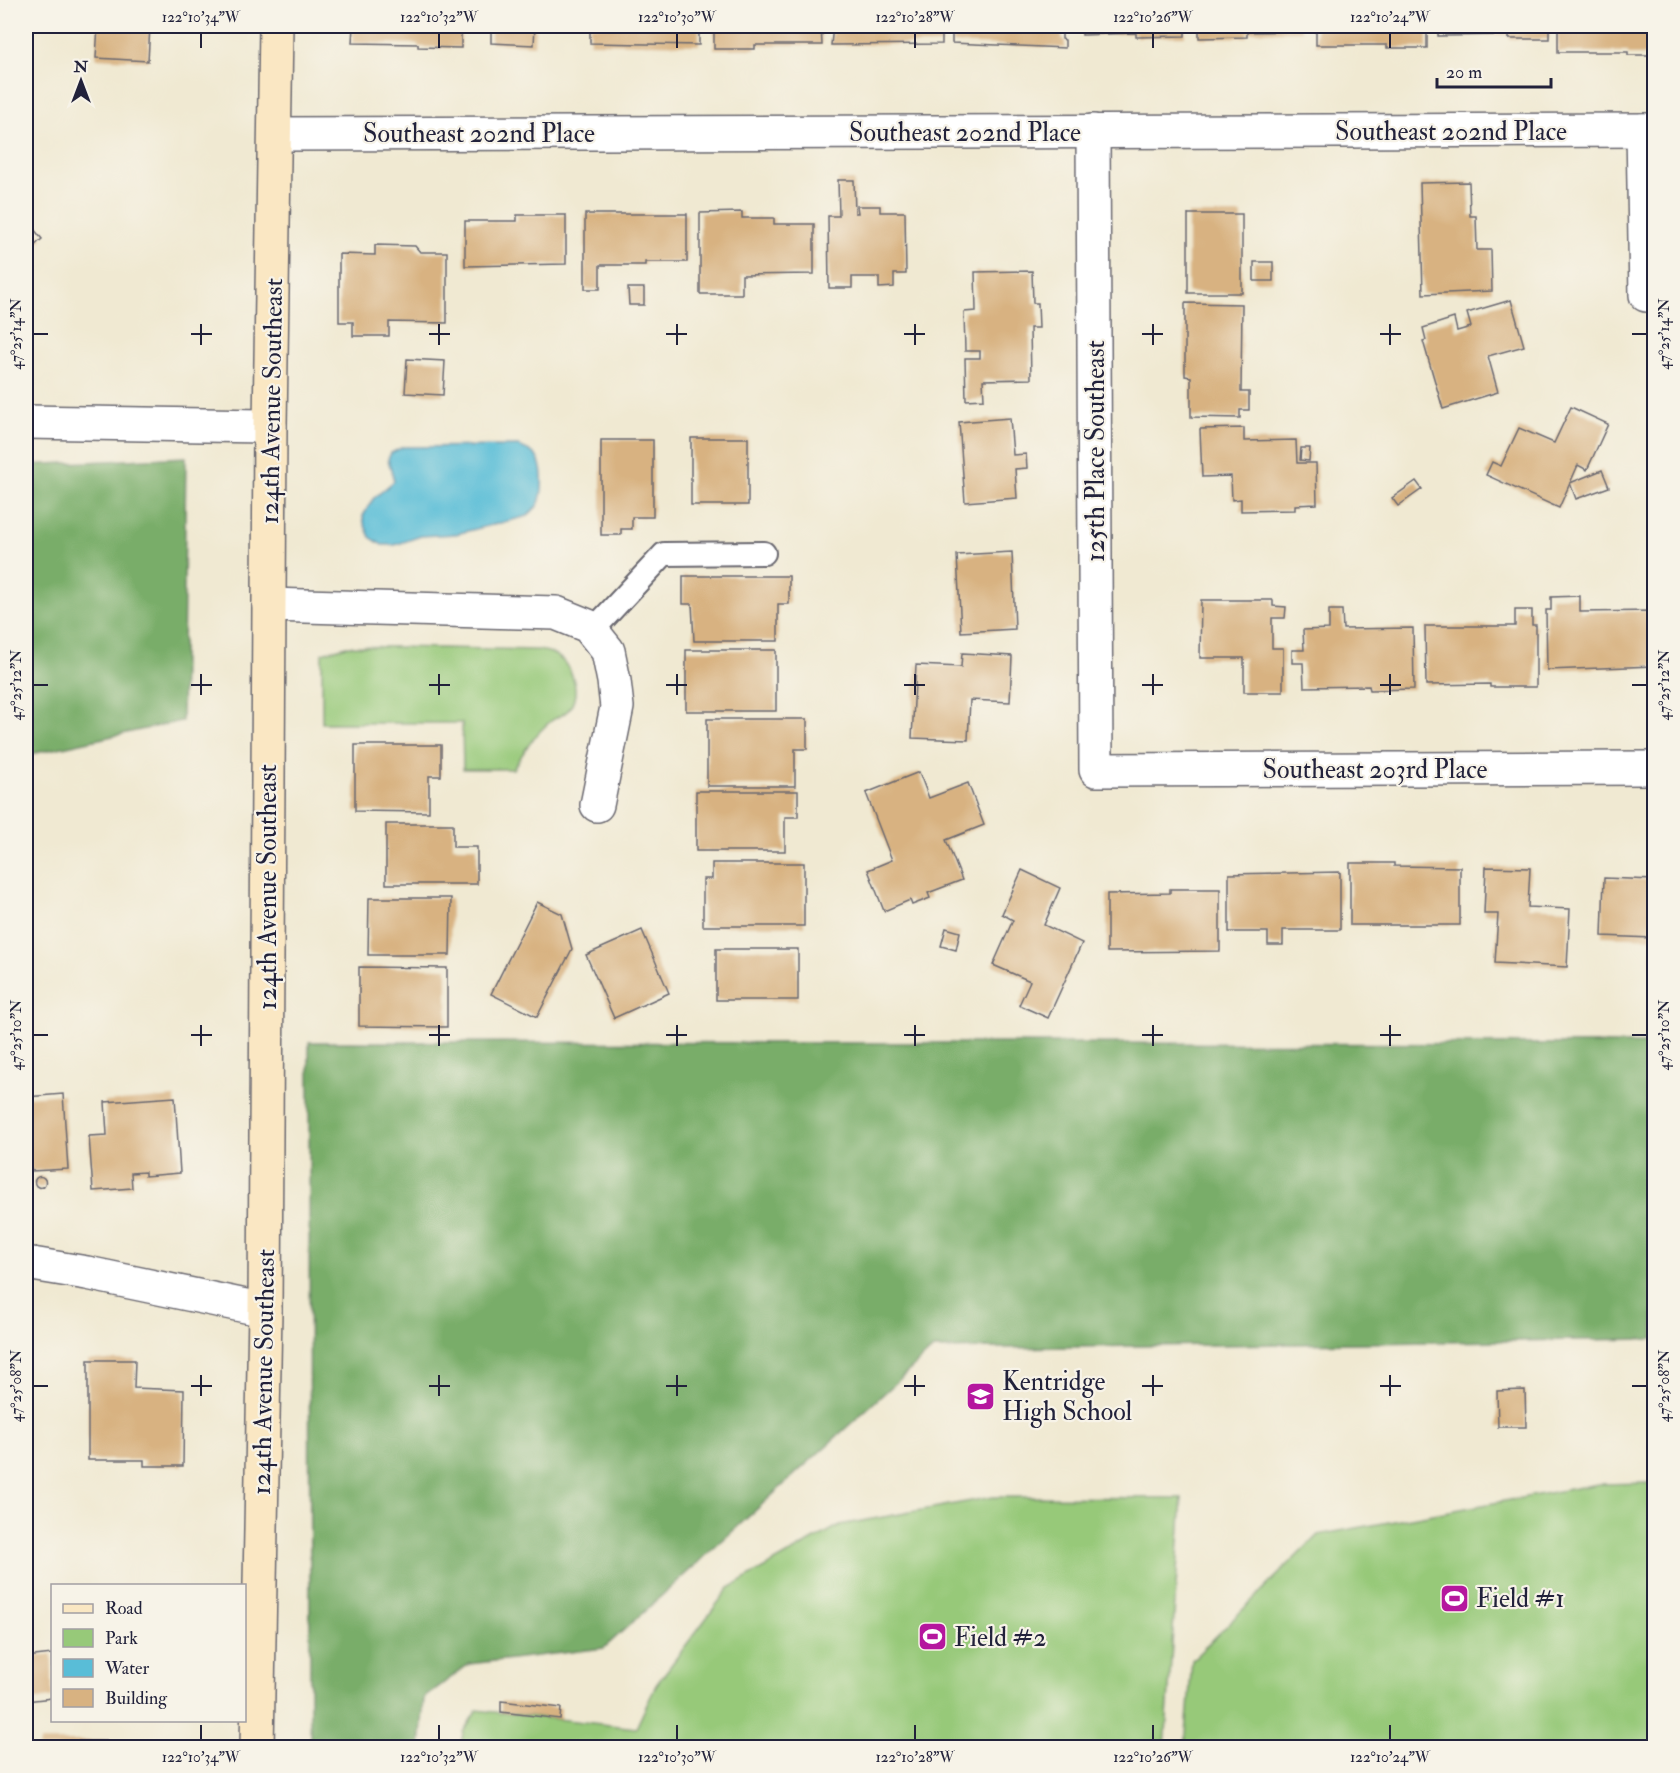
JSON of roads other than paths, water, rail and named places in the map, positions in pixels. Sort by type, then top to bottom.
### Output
[{"type":"street","name":"124th Avenue Southeast","points":[[257,1748],[265,1310],[270,426],[276,26]]},
{"type":"street","name":"Southeast 202nd Place","points":[[275,134],[1649,130]]},
{"type":"street","points":[[1646,295],[1649,130]]},
{"type":"street","name":"125th Place Southeast","points":[[1093,131],[1096,770]]},
{"type":"street","points":[[26,422],[270,426]]},
{"type":"street","points":[[269,605],[556,613],[588,626],[608,651],[616,707],[597,805]]},
{"type":"street","name":"Southeast 203rd Place","points":[[1096,770],[1654,768]]},
{"type":"street","points":[[26,1263],[87,1273],[265,1310]]},
{"type":"lane","points":[[592,631],[664,554],[764,553]]},
{"type":"water","points":[[519,446],[536,456],[542,473],[540,500],[528,516],[456,534],[421,536],[395,545],[382,545],[370,537],[363,516],[373,499],[394,481],[388,459],[391,453],[403,447]]},
{"type":"place","name":"Kentridge High School","points":[[981,1396]]},
{"type":"place","name":"Field #1","points":[[1455,1598]]},
{"type":"place","name":"Field #2","points":[[933,1637]]}]
